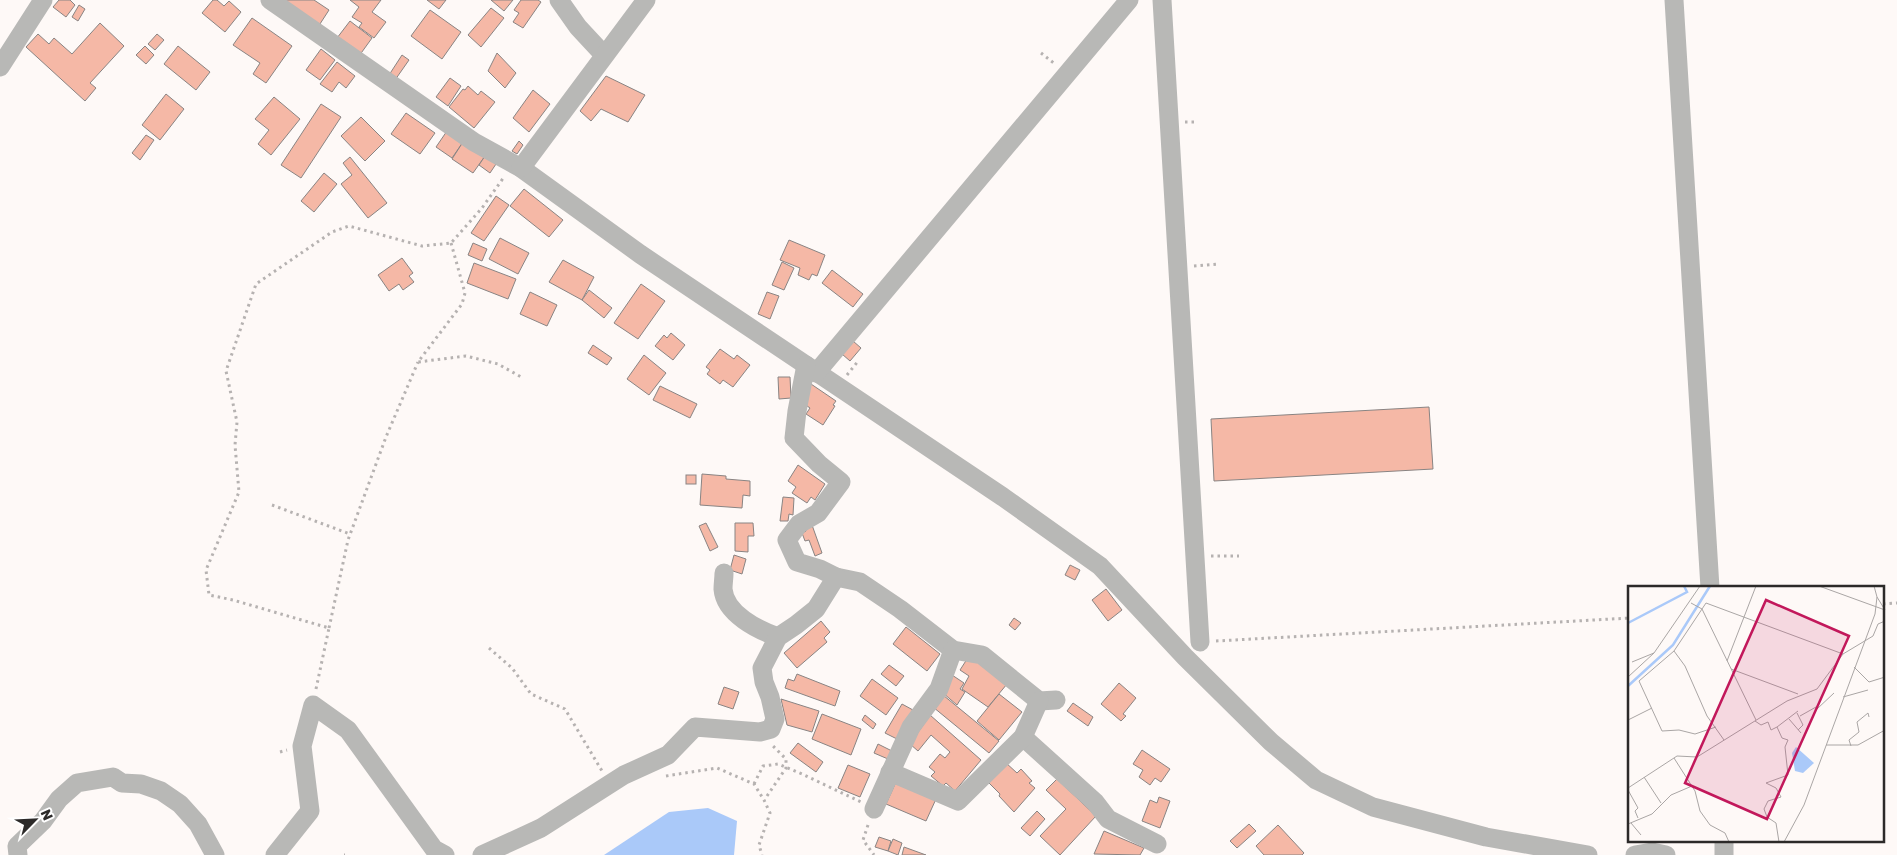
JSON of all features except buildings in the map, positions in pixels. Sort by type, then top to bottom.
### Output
[{"type":"street","points":[[0,67],[43,0]]},
{"type":"street","points":[[270,0],[474,142],[517,166],[640,254],[1004,498],[1100,566],[1185,657],[1257,729],[1316,780],[1373,807],[1486,837],[1588,855]]},
{"type":"street","points":[[559,0],[578,27],[604,55]]},
{"type":"street","points":[[517,166],[646,0]]},
{"type":"street","points":[[890,772],[958,801],[1023,737],[1047,701],[982,655],[953,650],[900,609],[860,582],[836,577],[820,569],[797,562],[786,540],[799,524],[818,513],[848,479],[819,464],[794,438],[797,411],[811,369],[1129,0]]},
{"type":"street","points":[[1162,0],[1200,642]]},
{"type":"street","points":[[1674,0],[1710,586]]},
{"type":"street","points":[[724,573],[723,591],[732,609],[748,624],[778,637]]},
{"type":"street","points":[[482,855],[541,828],[624,775],[668,755],[695,728],[760,732],[771,729],[775,719],[764,682],[762,668],[778,637],[816,609],[836,577]]},
{"type":"street","points":[[874,809],[911,727],[939,689],[953,650]]},
{"type":"street","points":[[275,855],[310,810],[302,746],[313,705],[348,730],[434,849],[445,855]]},
{"type":"street","points":[[1023,737],[1095,802],[1108,819],[1159,851]]},
{"type":"street","points":[[18,855],[17,846],[44,821],[59,799],[77,783],[112,778],[122,782],[141,784],[161,791],[180,804],[198,824],[216,855]]},
{"type":"street","points":[[1724,842],[1724,855]]},
{"type":"street","points":[[1635,855],[1652,852],[1666,855]]},
{"type":"path","points":[[329,628],[233,600],[209,595],[206,570],[239,492],[235,445],[237,422],[226,371],[256,284],[332,232],[348,226],[422,246],[451,243],[517,166]]},
{"type":"path","points":[[313,705],[350,534],[386,437],[418,362],[462,304],[465,293],[451,243]]},
{"type":"path","points":[[1178,268],[1219,264]]},
{"type":"path","points":[[418,362],[466,356],[498,364],[523,378]]},
{"type":"path","points":[[272,505],[350,534]]},
{"type":"path","points":[[1196,557],[1239,556]]},
{"type":"path","points":[[1884,604],[1897,603]]},
{"type":"path","points":[[1200,642],[1628,618]]},
{"type":"path","points":[[489,648],[512,668],[531,694],[565,710],[610,784]]},
{"type":"path","points":[[760,732],[786,759],[786,768],[767,796]]},
{"type":"path","points":[[754,784],[763,766],[778,764],[874,809],[863,840],[874,855]]},
{"type":"path","points":[[657,778],[717,768],[754,784],[770,813],[759,845],[762,855]]},
{"type":"water","points":[[708,808],[737,821],[734,855],[604,855],[669,812]]}]
